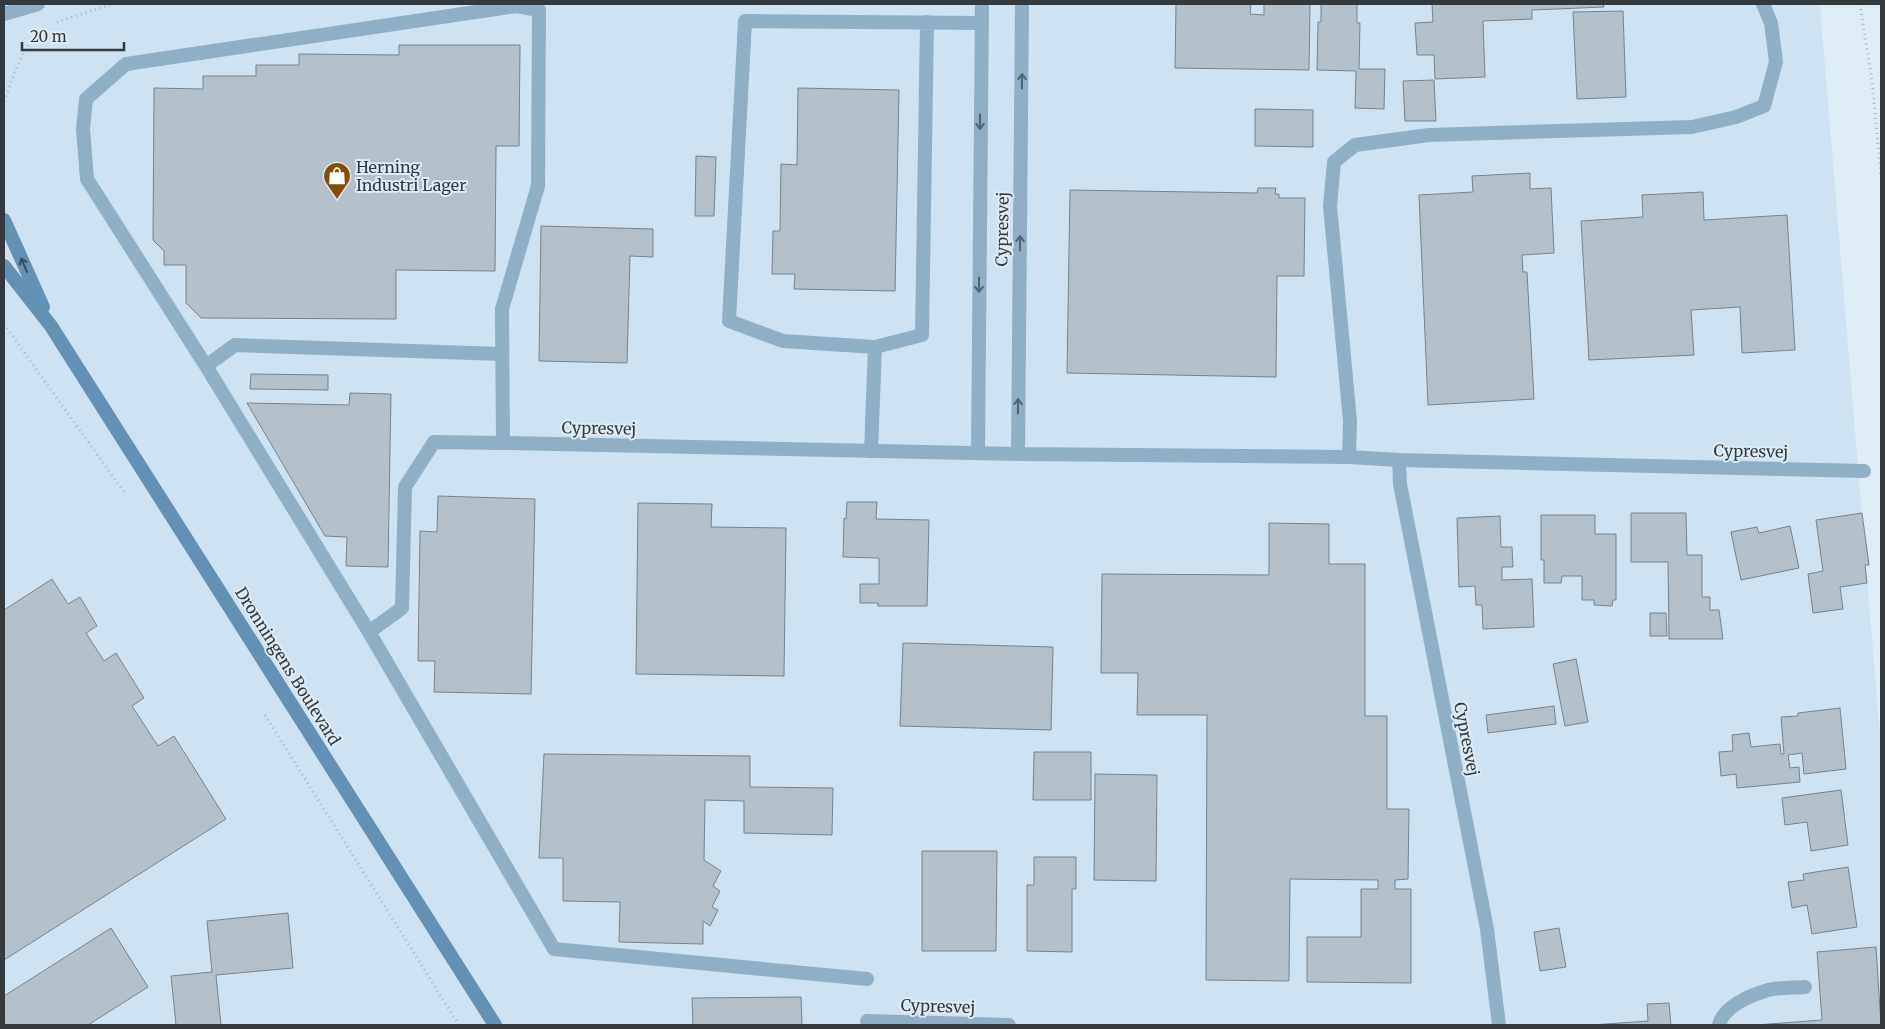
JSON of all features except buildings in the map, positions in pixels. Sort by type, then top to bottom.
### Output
[{"type":"main road","name":"Dronningens Boulevard","points":[[4,220],[51,326]]},
{"type":"main road","name":"Dronningens Boulevard","points":[[4,266],[51,326],[495,1025]]},
{"type":"street","points":[[4,14],[38,4]]},
{"type":"street","name":"Cypresvej","points":[[978,453],[982,4]]},
{"type":"street","name":"Cypresvej","points":[[1018,454],[1022,4]]},
{"type":"street","points":[[1349,456],[1350,421],[1330,206],[1334,162],[1355,145],[1428,135],[1692,127],[1736,117],[1764,106],[1776,62],[1771,23],[1763,4]]},
{"type":"street","points":[[503,443],[502,309],[538,186],[539,10],[516,6],[126,64],[86,99],[83,129],[87,179],[206,366],[369,632],[554,950],[867,979]]},
{"type":"street","points":[[927,22],[922,334],[875,347],[782,340],[729,321],[745,21],[927,22],[981,23]]},
{"type":"street","points":[[206,366],[235,345],[502,354]]},
{"type":"street","points":[[871,451],[875,347]]},
{"type":"street","name":"Cypresvej","points":[[369,632],[402,608],[405,487],[434,442],[1018,454],[1349,456],[1399,460],[1864,471]]},
{"type":"street","name":"Cypresvej","points":[[1399,460],[1400,484],[1487,929],[1499,1025]]},
{"type":"street","points":[[1719,1025],[1720,1020],[1737,1003],[1766,990],[1806,987]]},
{"type":"street","name":"Cypresvej","points":[[867,1021],[1009,1025]]},
{"type":"path","points":[[54,23],[113,4]]},
{"type":"path","points":[[1860,4],[1872,81],[1881,176]]},
{"type":"path","points":[[4,101],[20,62],[34,36],[46,26]]},
{"type":"path","points":[[4,324],[130,500]]},
{"type":"path","points":[[261,708],[459,1025]]},
{"type":"shaded area","points":[[4,4],[1820,4],[1881,748],[1881,1025],[4,1025]]},
{"type":"place","name":"Herning Industri Lager","points":[[337,200]]}]
